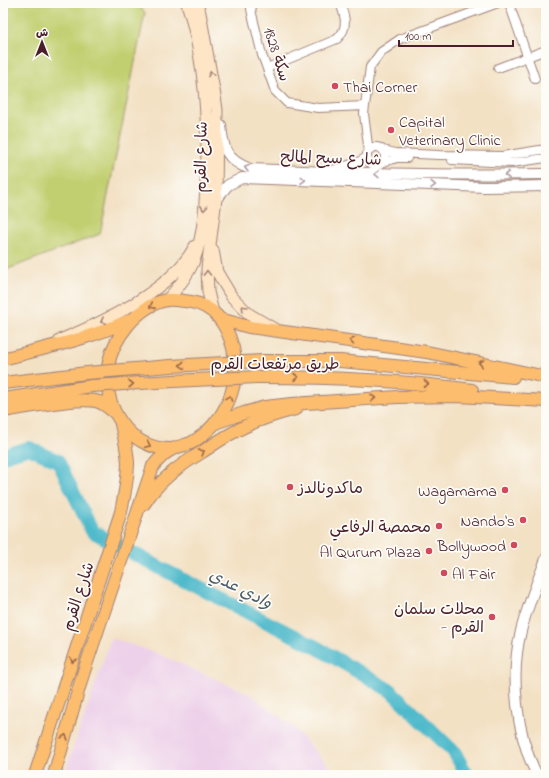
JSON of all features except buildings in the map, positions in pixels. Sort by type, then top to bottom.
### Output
[{"type":"main road","name":"شارع القرم","points":[[187,3],[200,59],[205,92],[208,150],[206,235],[208,292],[217,315]]},
{"type":"main road","name":"شارع القرم","points":[[167,300],[182,282],[193,264],[206,235],[216,199],[217,138],[215,96],[197,3]]},
{"type":"main road","points":[[206,235],[217,272],[232,297],[249,314],[276,330]]},
{"type":"main road","points":[[35,350],[98,324],[131,306],[160,285],[183,263],[192,250],[206,235]]},
{"type":"main road","points":[[3,359],[104,332],[133,318],[147,308],[167,300],[196,303],[239,325],[427,352],[546,379]]},
{"type":"main road","points":[[133,318],[118,340],[108,367],[109,392],[115,413],[121,424],[136,438],[153,447],[171,449],[191,442],[210,429],[223,414],[231,393],[235,371],[235,360],[231,339],[226,328],[217,315]]},
{"type":"main road","name":"طريق مرتفعات القرم","points":[[3,383],[87,372],[262,361],[340,361],[546,379]]},
{"type":"main road","name":"طريق مرتفعات القرم","points":[[3,399],[92,386],[257,377],[323,378],[438,385],[546,401]]},
{"type":"main road","points":[[215,424],[265,407],[334,401],[397,397],[451,396],[546,401]]},
{"type":"main road","points":[[3,411],[84,400],[100,402],[115,413]]},
{"type":"main road","points":[[136,517],[160,483],[174,470],[236,430],[284,413],[334,401]]},
{"type":"main road","name":"شارع القرم","points":[[36,775],[121,512],[127,482],[128,461],[121,424]]},
{"type":"main road","name":"شارع القرم","points":[[54,775],[83,674],[153,466],[171,449]]},
{"type":"street","name":"سكة 1828","points":[[254,3],[251,9],[266,68],[275,91],[287,103],[318,108],[365,106]]},
{"type":"street","points":[[266,68],[337,39],[342,35],[346,22],[340,3]]},
{"type":"street","points":[[498,3],[400,39],[381,52],[370,67],[364,114],[368,137],[367,155],[369,162],[374,165],[379,165],[397,158],[421,158],[511,163],[546,158]]},
{"type":"street","points":[[509,3],[535,79]]},
{"type":"street","points":[[498,68],[546,50]]},
{"type":"street","name":"شارع سيح المالح","points":[[215,96],[220,110],[222,141],[225,150],[239,165],[250,169],[382,174],[546,174]]},
{"type":"street","points":[[368,137],[373,144],[380,148],[395,152],[439,155],[502,156],[546,149]]},
{"type":"street","points":[[317,172],[344,167],[358,162],[367,155],[370,149],[380,148]]},
{"type":"street","points":[[380,148],[385,154],[384,162]]},
{"type":"street","name":"شارع سيح المالح","points":[[216,199],[228,184],[242,178],[505,187],[546,186]]},
{"type":"street","points":[[505,187],[546,193]]},
{"type":"street","points":[[537,775],[524,740],[517,707],[515,686],[521,630],[546,559]]},
{"type":"shaded area","points":[[111,638],[154,652],[250,694],[294,728],[337,775],[64,775]]},
{"type":"green space","points":[[3,3],[137,3],[145,13],[100,234],[3,271]]},
{"type":"waterway","name":"وادي عدي","points":[[3,456],[29,448],[58,461],[92,531],[164,570],[316,647],[391,691],[454,752],[467,775]]},
{"type":"place","name":"Thai Corner","points":[[335,86]]},
{"type":"place","name":"Capital Veterinary Clinic","points":[[391,130]]},
{"type":"place","name":"ماكدونالدز","points":[[290,487]]},
{"type":"place","name":"Wagamama","points":[[505,490]]},
{"type":"place","name":"Nando's","points":[[523,520]]},
{"type":"place","name":"محمصة الرفاعي","points":[[439,526]]},
{"type":"place","name":"Bollywood","points":[[514,545]]},
{"type":"place","name":"Al Qurum Plaza","points":[[429,551]]},
{"type":"place","name":"Al Fair","points":[[444,573]]},
{"type":"place","name":"محلات سلمان - القرم","points":[[492,617]]}]
